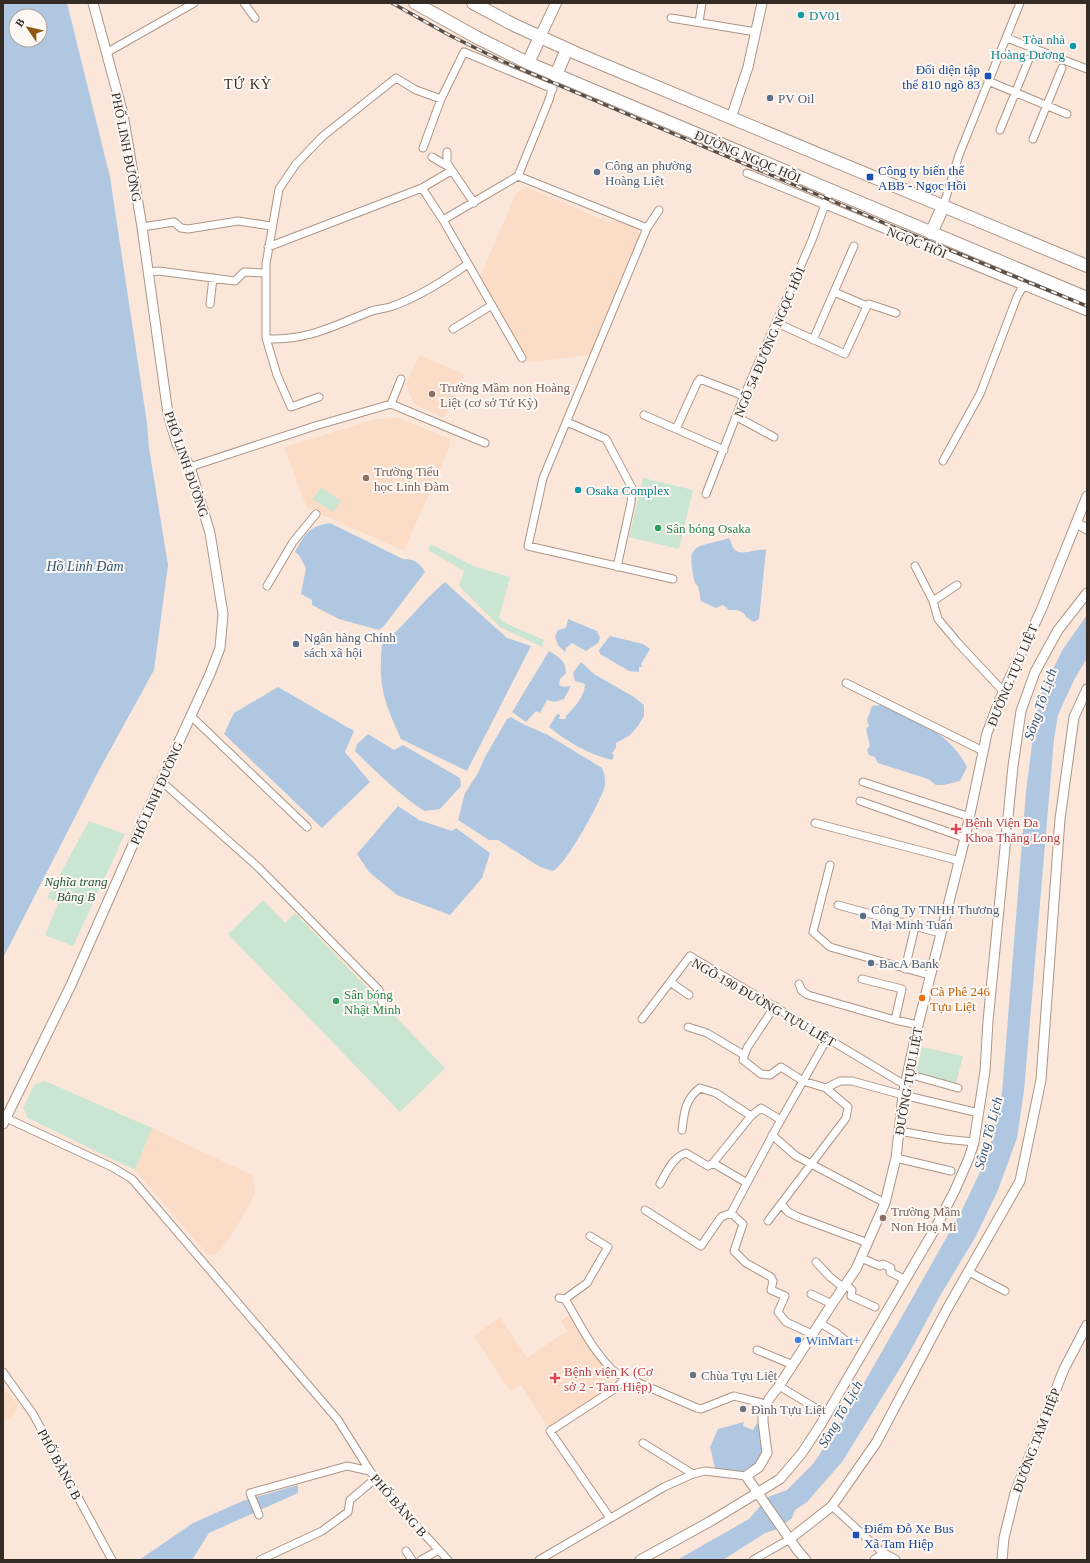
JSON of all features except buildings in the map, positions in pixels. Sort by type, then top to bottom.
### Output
[{"type":"highway","name":"ĐƯỜNG NGỌC HỒI","points":[[415,3],[476,37],[528,63],[1087,298]]},
{"type":"highway","points":[[473,3],[567,49],[1087,266]]},
{"type":"highway","points":[[528,63],[540,37]]},
{"type":"highway","points":[[556,75],[567,49]]},
{"type":"highway","points":[[931,233],[943,207]]},
{"type":"main road","points":[[540,37],[556,3]]},
{"type":"street","name":"PHỐ LINH ĐƯỜNG","points":[[4,1121],[71,984],[160,780],[191,716],[220,648],[223,614],[210,533],[190,467],[177,444],[168,414],[142,227],[123,114],[93,3]]},
{"type":"street","points":[[106,53],[194,3]]},
{"type":"street","points":[[244,3],[255,18]]},
{"type":"street","points":[[699,22],[702,3]]},
{"type":"street","points":[[730,118],[748,67],[762,3]]},
{"type":"street","points":[[943,207],[958,155],[1020,3]]},
{"type":"street","points":[[671,18],[756,32]]},
{"type":"street","points":[[1007,38],[1087,69]]},
{"type":"street","points":[[423,148],[441,99],[464,52],[552,89]]},
{"type":"street","points":[[1000,130],[1029,59]]},
{"type":"street","points":[[1033,139],[1048,106],[1062,68]]},
{"type":"street","points":[[441,219],[474,203],[518,176],[556,75]]},
{"type":"street","points":[[319,397],[291,406],[277,375],[267,339],[265,273],[271,226],[279,189],[296,164],[323,136],[396,78],[416,90],[441,99]]},
{"type":"street","points":[[988,81],[1067,114]]},
{"type":"street","points":[[447,152],[449,167]]},
{"type":"street","points":[[432,157],[449,167],[474,203]]},
{"type":"street","points":[[268,247],[422,188],[449,167]]},
{"type":"street","name":"NGỌC HỒI","points":[[746,173],[1087,312]]},
{"type":"street","points":[[518,176],[647,228]]},
{"type":"street","points":[[422,188],[522,358]]},
{"type":"street","name":"NGÕ 54 ĐƯỜNG NGỌC HỒI","points":[[706,494],[744,396],[826,205],[830,190]]},
{"type":"street","points":[[659,210],[647,228],[543,478],[528,546],[673,579]]},
{"type":"street","points":[[142,227],[174,222],[181,228],[188,229],[238,221],[271,226]]},
{"type":"street","points":[[813,340],[854,246]]},
{"type":"street","points":[[267,339],[289,339],[317,334],[374,310],[389,307],[434,288],[468,264]]},
{"type":"street","points":[[148,272],[159,271],[235,281],[244,272],[265,273]]},
{"type":"street","points":[[943,461],[980,394],[1016,297],[1030,274]]},
{"type":"street","points":[[210,304],[213,278]]},
{"type":"street","points":[[834,292],[867,306],[869,304],[896,313]]},
{"type":"street","points":[[453,329],[492,305]]},
{"type":"street","points":[[776,323],[845,354],[867,306]]},
{"type":"street","points":[[391,404],[401,379]]},
{"type":"street","points":[[676,429],[700,379],[744,396]]},
{"type":"street","points":[[190,467],[315,426],[391,404],[485,443]]},
{"type":"street","points":[[644,415],[724,450]]},
{"type":"street","points":[[737,417],[774,437]]},
{"type":"street","points":[[567,422],[606,439],[632,488],[631,503],[617,567]]},
{"type":"street","name":"ĐƯỜNG TỰU LIỆT","points":[[746,1476],[759,1468],[767,1453],[763,1422],[766,1404],[780,1386],[812,1334],[845,1287],[861,1258],[885,1203],[896,1158],[903,1095],[929,975],[960,861],[983,751],[992,718],[1042,608],[1087,496]]},
{"type":"street","points":[[267,586],[293,542],[316,514]]},
{"type":"street","points":[[1076,523],[1087,529]]},
{"type":"street","points":[[915,566],[933,601],[938,619],[958,643],[1003,691]]},
{"type":"street","points":[[933,601],[957,585]]},
{"type":"street","points":[[640,1560],[761,1497],[780,1479],[802,1454],[825,1418],[955,1190],[974,1142],[985,1071],[988,1021],[1013,766],[1021,711],[1035,672],[1058,630],[1087,593]]},
{"type":"street","points":[[846,683],[983,751]]},
{"type":"street","points":[[752,1560],[790,1539],[832,1506],[876,1443],[947,1309],[1020,1181],[1041,1080],[1060,819],[1074,717],[1087,689]]},
{"type":"street","points":[[191,716],[307,827]]},
{"type":"street","points":[[160,780],[258,867],[286,895],[379,990],[382,1003]]},
{"type":"street","points":[[864,782],[970,817]]},
{"type":"street","points":[[860,801],[965,838]]},
{"type":"street","points":[[815,823],[960,861]]},
{"type":"street","points":[[830,865],[813,932],[830,947],[929,975]]},
{"type":"street","points":[[838,905],[940,933]]},
{"type":"street","points":[[905,969],[915,926]]},
{"type":"street","name":"NGÕ 190 ĐƯỜNG TỰU LIỆT","points":[[642,1019],[690,956],[905,1085]]},
{"type":"street","points":[[862,979],[902,989],[895,1020]]},
{"type":"street","points":[[670,982],[689,995]]},
{"type":"street","points":[[799,984],[802,991],[808,995],[895,1020],[918,1025]]},
{"type":"street","points":[[768,1221],[782,1205],[846,1118],[848,1107],[826,1088],[803,1081],[781,1067],[770,1075],[761,1074],[743,1060],[746,1048],[775,1006]]},
{"type":"street","points":[[688,1027],[707,1033],[744,1055]]},
{"type":"street","points":[[645,1210],[697,1245],[701,1246],[721,1216],[731,1213],[772,1135],[827,1039]]},
{"type":"street","points":[[908,1074],[958,1088]]},
{"type":"street","points":[[826,1088],[840,1081],[852,1081],[979,1113]]},
{"type":"street","points":[[682,1130],[685,1106],[700,1088],[716,1093],[751,1116]]},
{"type":"street","points":[[660,1184],[670,1166],[682,1154],[686,1153],[708,1166],[713,1163],[751,1116],[761,1108],[781,1120]]},
{"type":"street","points":[[4,1121],[112,1167],[132,1180],[338,1420],[370,1471]]},
{"type":"street","points":[[899,1131],[944,1139],[974,1142]]},
{"type":"street","points":[[772,1135],[796,1156],[885,1203]]},
{"type":"street","points":[[896,1158],[951,1171]]},
{"type":"street","points":[[713,1163],[747,1183]]},
{"type":"street","points":[[782,1205],[788,1212],[798,1217],[868,1243]]},
{"type":"street","points":[[731,1213],[743,1224],[734,1251],[746,1263],[770,1277],[773,1281],[771,1290],[785,1296],[778,1312],[786,1322],[812,1334]]},
{"type":"street","points":[[590,1236],[608,1247],[587,1283],[562,1298],[607,1365],[616,1373],[701,1409],[734,1396],[766,1404]]},
{"type":"street","points":[[861,1258],[880,1266],[883,1264],[891,1268],[890,1272],[904,1279]]},
{"type":"street","points":[[816,1262],[830,1277],[852,1290],[851,1296],[875,1307]]},
{"type":"street","points":[[969,1272],[1005,1291]]},
{"type":"street","points":[[811,1294],[832,1304]]},
{"type":"street","points":[[820,1323],[846,1341]]},
{"type":"street","name":"ĐƯỜNG TAM HIỆP","points":[[1002,1560],[1004,1538],[1015,1493],[1064,1369],[1087,1326]]},
{"type":"street","points":[[757,1350],[793,1365]]},
{"type":"street","name":"PHỐ BẰNG B","points":[[3,1372],[33,1414],[112,1560]]},
{"type":"street","points":[[610,1518],[550,1431],[616,1388],[627,1377]]},
{"type":"street","points":[[780,1386],[814,1407]]},
{"type":"street","points":[[643,1443],[693,1474]]},
{"type":"street","name":"PHỐ BẰNG B","points":[[259,1514],[251,1495],[347,1466],[370,1471],[392,1499],[448,1560]]},
{"type":"street","points":[[539,1560],[664,1487],[693,1474],[705,1471],[746,1476],[806,1560]]},
{"type":"street","points":[[260,1560],[322,1532],[348,1512],[350,1500],[376,1478]]},
{"type":"street","points":[[832,1506],[884,1554],[895,1560]]},
{"type":"street","points":[[421,1560],[439,1550]]},
{"type":"street","points":[[406,1551],[412,1560]]},
{"type":"street","points":[[875,1560],[884,1554]]},
{"type":"shaded area","points":[[526,187],[609,222],[621,220],[639,229],[639,236],[589,355],[528,362],[479,279],[516,193]]},
{"type":"shaded area","name":"Trường Mầm non Hoàng Liệt (cơ sở Tứ Kỳ)","points":[[419,355],[464,374],[444,418],[414,404],[406,384]]},
{"type":"shaded area","name":"Trường Tiểu học Linh Đàm","points":[[399,418],[450,439],[450,446],[404,551],[307,508],[284,447],[377,419]]},
{"type":"shaded area","points":[[152,1128],[252,1175],[255,1194],[235,1230],[218,1253],[208,1255],[135,1170]]},
{"type":"shaded area","name":"Bệnh viện K (Cơ sở 2 - Tam Hiệp)","points":[[571,1314],[615,1387],[549,1429],[521,1385],[510,1391],[474,1336],[500,1317],[527,1358],[567,1331],[561,1321]]},
{"type":"shaded area","points":[[3,1386],[18,1405],[13,1415],[3,1422]]},
{"type":"green space","points":[[643,478],[693,490],[679,549],[629,537]]},
{"type":"green space","points":[[321,487],[341,501],[333,512],[313,499]]},
{"type":"green space","points":[[431,544],[473,566],[510,577],[499,618],[505,623],[544,640],[542,647],[500,627],[459,586],[464,571],[428,550]]},
{"type":"green space","name":"Nghĩa trang Bằng B","points":[[89,821],[125,834],[73,946],[45,935],[59,902],[47,898]]},
{"type":"green space","name":"Sân bóng Nhật Minh","points":[[263,900],[285,923],[295,913],[445,1068],[400,1112],[228,934]]},
{"type":"green space","points":[[922,1047],[963,1056],[956,1083],[916,1074]]},
{"type":"green space","points":[[45,1081],[152,1128],[135,1170],[28,1118],[23,1108],[35,1084]]},
{"type":"water","name":"Hồ Linh Đàm","points":[[3,3],[67,3],[110,177],[147,423],[149,448],[168,565],[154,670],[97,774],[3,958]]},
{"type":"water","points":[[330,523],[403,559],[416,562],[425,572],[384,626],[379,630],[339,619],[312,605],[312,600],[301,594],[306,568],[300,557],[295,552],[308,532],[312,529]]},
{"type":"water","points":[[729,538],[733,548],[740,552],[766,550],[759,619],[754,622],[738,610],[729,610],[723,605],[716,608],[701,601],[698,586],[695,583],[691,560],[692,553],[701,546]]},
{"type":"water","points":[[445,582],[507,638],[531,646],[467,771],[401,739],[386,704],[382,683],[382,644]]},
{"type":"water","name":"Sông Tô Lịch","points":[[1087,615],[1087,658],[1074,680],[1058,715],[1054,739],[1024,1091],[1017,1138],[998,1190],[976,1236],[940,1296],[907,1357],[842,1462],[807,1502],[795,1510],[792,1518],[778,1529],[765,1533],[723,1560],[677,1560],[749,1519],[768,1497],[787,1490],[813,1464],[847,1413],[922,1281],[962,1210],[988,1155],[1002,1093],[1026,792],[1035,720],[1043,689],[1063,649]]},
{"type":"water","points":[[568,619],[597,631],[600,638],[598,643],[586,651],[572,643],[566,648],[565,652],[558,645],[555,637],[558,630],[566,628]]},
{"type":"water","points":[[610,636],[643,644],[650,649],[641,664],[642,667],[639,667],[639,672],[629,671],[600,654],[599,650]]},
{"type":"water","points":[[549,651],[559,657],[565,665],[566,673],[560,679],[559,685],[563,687],[571,686],[564,699],[554,702],[547,700],[540,713],[536,711],[526,722],[512,712]]},
{"type":"water","points":[[581,662],[594,674],[634,697],[644,705],[644,716],[629,736],[616,743],[616,748],[612,753],[614,756],[612,760],[579,747],[563,738],[549,727],[557,714],[560,715],[559,719],[566,719],[566,716],[576,706],[583,693],[585,684],[575,681],[573,673]]},
{"type":"water","points":[[278,687],[354,731],[345,752],[370,782],[322,828],[224,734],[234,713]]},
{"type":"water","points":[[881,705],[930,728],[951,744],[967,767],[960,781],[944,785],[936,785],[928,779],[878,763],[875,757],[869,755],[867,750],[870,746],[866,729],[869,726],[867,720],[872,706]]},
{"type":"water","points":[[511,717],[548,735],[602,768],[604,773],[604,789],[596,807],[566,858],[553,871],[540,867],[498,840],[489,840],[458,820],[465,793],[478,773],[485,757],[507,719]]},
{"type":"water","points":[[368,734],[394,750],[403,745],[460,778],[461,786],[440,809],[424,811],[388,783],[355,751],[357,744]]},
{"type":"water","points":[[398,806],[419,820],[452,831],[456,828],[490,853],[482,878],[450,915],[397,895],[369,872],[357,854]]},
{"type":"water","points":[[744,1422],[743,1426],[753,1430],[757,1423],[762,1433],[763,1461],[745,1474],[721,1471],[715,1468],[710,1447],[718,1429]]},
{"type":"water","points":[[298,1485],[298,1493],[209,1533],[192,1560],[139,1560],[193,1523],[245,1500]]},
{"type":"railway","points":[[392,3],[449,35],[502,61],[896,228],[1087,306]]},
{"type":"place","name":"DV01","points":[[801,15]]},
{"type":"place","name":"Tòa nhà Hoàng Dương","points":[[1073,46]]},
{"type":"place","name":"Đối diện tập thể 810 ngõ 83","points":[[988,76]]},
{"type":"place","name":"PV Oil","points":[[770,98]]},
{"type":"place","name":"Công an phường Hoàng Liệt","points":[[597,172]]},
{"type":"place","name":"Công ty biến thế ABB - Ngọc Hồi","points":[[870,177]]},
{"type":"place","name":"Trường Mầm non Hoàng Liệt (cơ sở Tứ Kỳ)","points":[[432,394]]},
{"type":"place","name":"Trường Tiểu học Linh Đàm","points":[[366,478]]},
{"type":"place","name":"Osaka Complex","points":[[578,490]]},
{"type":"place","name":"Sân bóng Osaka","points":[[658,528]]},
{"type":"place","name":"Ngân hàng Chính sách xã hội","points":[[296,644]]},
{"type":"place","name":"Bệnh Viện Đa Khoa Thăng Long","points":[[956,829]]},
{"type":"place","name":"Công Ty TNHH Thương Mại Minh Tuấn","points":[[863,916]]},
{"type":"place","name":"BacA Bank","points":[[871,963]]},
{"type":"place","name":"Cà Phê 246 Tựu Liệt","points":[[922,998]]},
{"type":"place","name":"Sân bóng Nhật Minh","points":[[336,1001]]},
{"type":"place","name":"Trường Mầm Non Hoạ Mi","points":[[883,1218]]},
{"type":"place","name":"WinMart+","points":[[798,1340]]},
{"type":"place","name":"Chùa Tựu Liệt","points":[[693,1375]]},
{"type":"place","name":"Bệnh viện K (Cơ sở 2 - Tam Hiệp)","points":[[555,1378]]},
{"type":"place","name":"Đình Tựu Liệt","points":[[743,1409]]},
{"type":"place","name":"Điểm Đỗ Xe Bus Xã Tam Hiệp","points":[[856,1535]]},
{"type":"district","name":"TỨ KỲ","points":[[248,84]]}]
